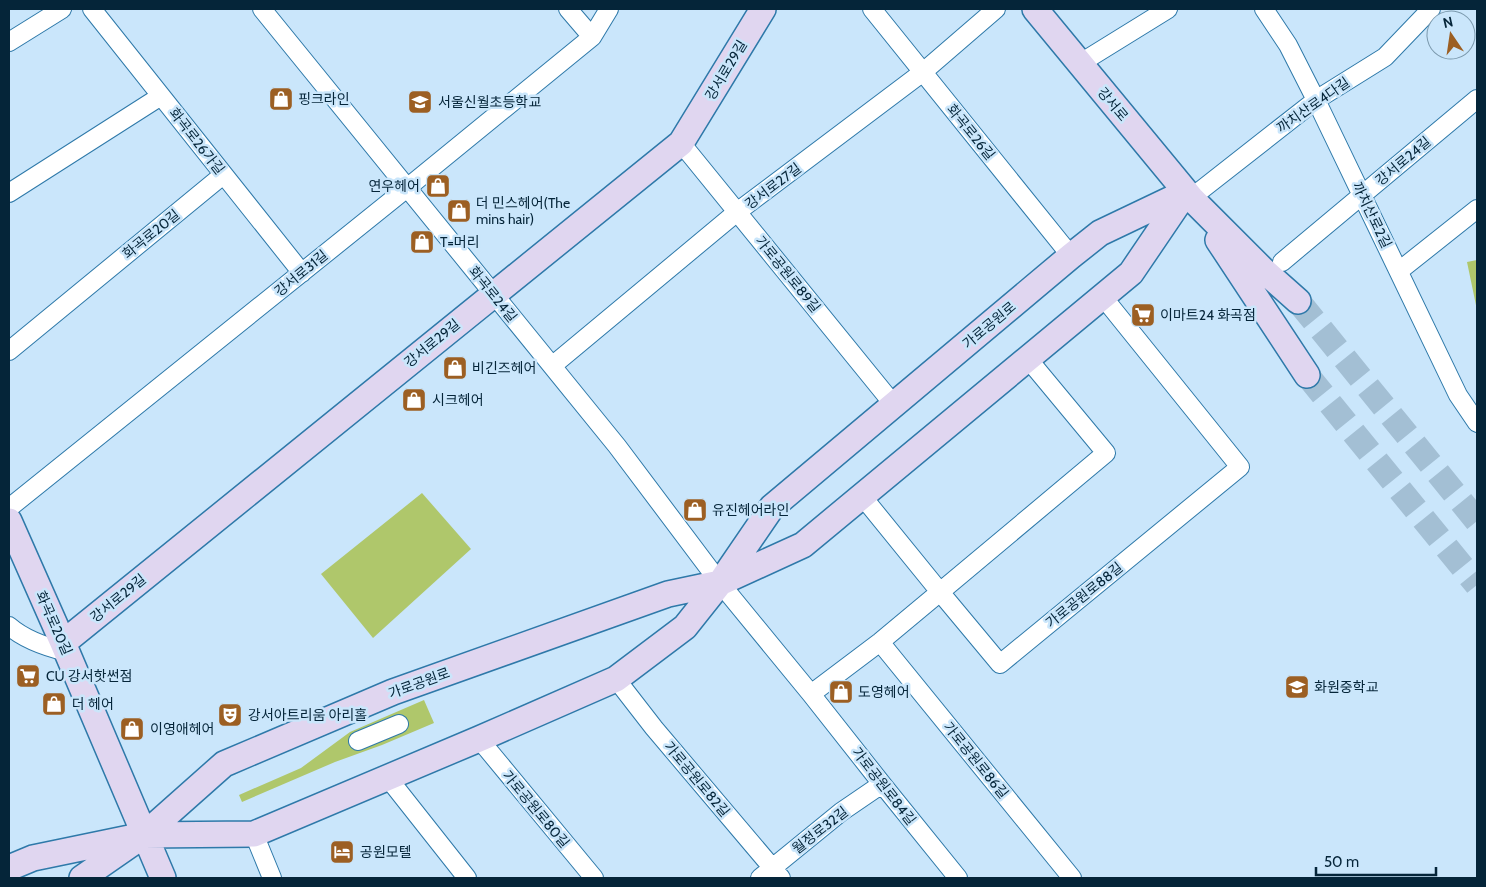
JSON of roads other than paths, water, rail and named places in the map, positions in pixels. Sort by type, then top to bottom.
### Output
[{"type":"main road","name":"강서로29길","points":[[65,648],[493,294],[681,143],[763,9]]},
{"type":"main road","name":"강서로","points":[[1035,9],[1189,195],[1262,269],[1298,301]]},
{"type":"main road","name":"강서로","points":[[1189,195],[1307,375]]},
{"type":"main road","name":"가로공원로","points":[[9,868],[33,858],[144,835],[254,834],[616,680],[685,627],[720,583],[772,507],[1100,232],[1189,195]]},
{"type":"main road","name":"가로공원로","points":[[82,878],[144,835],[224,764],[393,692],[668,594],[720,583],[803,545],[1131,273],[1189,195]]},
{"type":"main road","name":"화곡로20길","points":[[9,521],[163,878]]},
{"type":"main road","points":[[33,858],[62,854],[72,855],[79,864],[80,871],[75,878]]},
{"type":"street","points":[[9,42],[62,9]]},
{"type":"street","name":"화곡로26가길","points":[[92,9],[302,273]]},
{"type":"street","name":"화곡로24길","points":[[262,9],[617,446],[720,583]]},
{"type":"street","points":[[568,9],[592,37]]},
{"type":"street","name":"강서로31길","points":[[9,508],[592,37],[609,9]]},
{"type":"street","name":"화곡로26길","points":[[872,9],[1071,256]]},
{"type":"street","name":"강서로27길","points":[[552,366],[738,212],[923,72],[996,9]]},
{"type":"street","points":[[1079,64],[1166,9]]},
{"type":"street","name":"까치산로2길","points":[[1264,9],[1288,45],[1458,395],[1477,423]]},
{"type":"street","name":"까치산로4다길","points":[[1189,195],[1316,100],[1385,57],[1431,9]]},
{"type":"street","points":[[9,193],[161,96]]},
{"type":"street","name":"강서로24길","points":[[1282,262],[1477,99]]},
{"type":"street","name":"가로공원로89길","points":[[681,143],[894,405]]},
{"type":"street","name":"화곡로20길","points":[[9,351],[223,175]]},
{"type":"street","points":[[1399,271],[1477,210]]},
{"type":"street","name":"가로공원로88길","points":[[862,496],[1000,664],[1240,467],[1103,297]]},
{"type":"street","points":[[812,694],[880,642],[1106,453],[1028,358]]},
{"type":"street","name":"가로공원로84길","points":[[720,583],[812,694],[958,878]]},
{"type":"street","points":[[9,626],[17,633],[47,647],[65,648]]},
{"type":"street","name":"가로공원로86길","points":[[880,642],[1072,878]]},
{"type":"street","name":"가로공원로82길","points":[[616,680],[771,875]]},
{"type":"street","points":[[358,741],[399,724]]},
{"type":"street","name":"가로공원로80길","points":[[479,739],[594,878]]},
{"type":"street","points":[[388,778],[468,878]]},
{"type":"street","name":"월정로32길","points":[[771,875],[841,812],[882,784]]},
{"type":"street","points":[[254,834],[272,878]]},
{"type":"tunnel","points":[[1298,301],[1477,521]]},
{"type":"tunnel","points":[[1307,375],[1477,585]]},
{"type":"place","name":"핑크라인","points":[[281,99]]},
{"type":"place","name":"서울신월초등학교","points":[[420,102]]},
{"type":"place","name":"연우헤어","points":[[438,186]]},
{"type":"place","name":"더 민스헤어(The mins hair)","points":[[459,211]]},
{"type":"place","name":"T=머리","points":[[422,242]]},
{"type":"place","name":"이마트24 화곡점","points":[[1143,315]]},
{"type":"place","name":"비긴즈헤어","points":[[455,368]]},
{"type":"place","name":"시크헤어","points":[[414,400]]},
{"type":"place","name":"유진헤어라인","points":[[695,510]]},
{"type":"place","name":"CU 강서핫썬점","points":[[28,676]]},
{"type":"place","name":"화원중학교","points":[[1297,687]]},
{"type":"place","name":"도영헤어","points":[[841,692]]},
{"type":"place","name":"더 헤어","points":[[54,704]]},
{"type":"place","name":"강서아트리움 아리홀","points":[[230,715]]},
{"type":"place","name":"이영애헤어","points":[[132,729]]},
{"type":"place","name":"공원모텔","points":[[342,852]]}]
